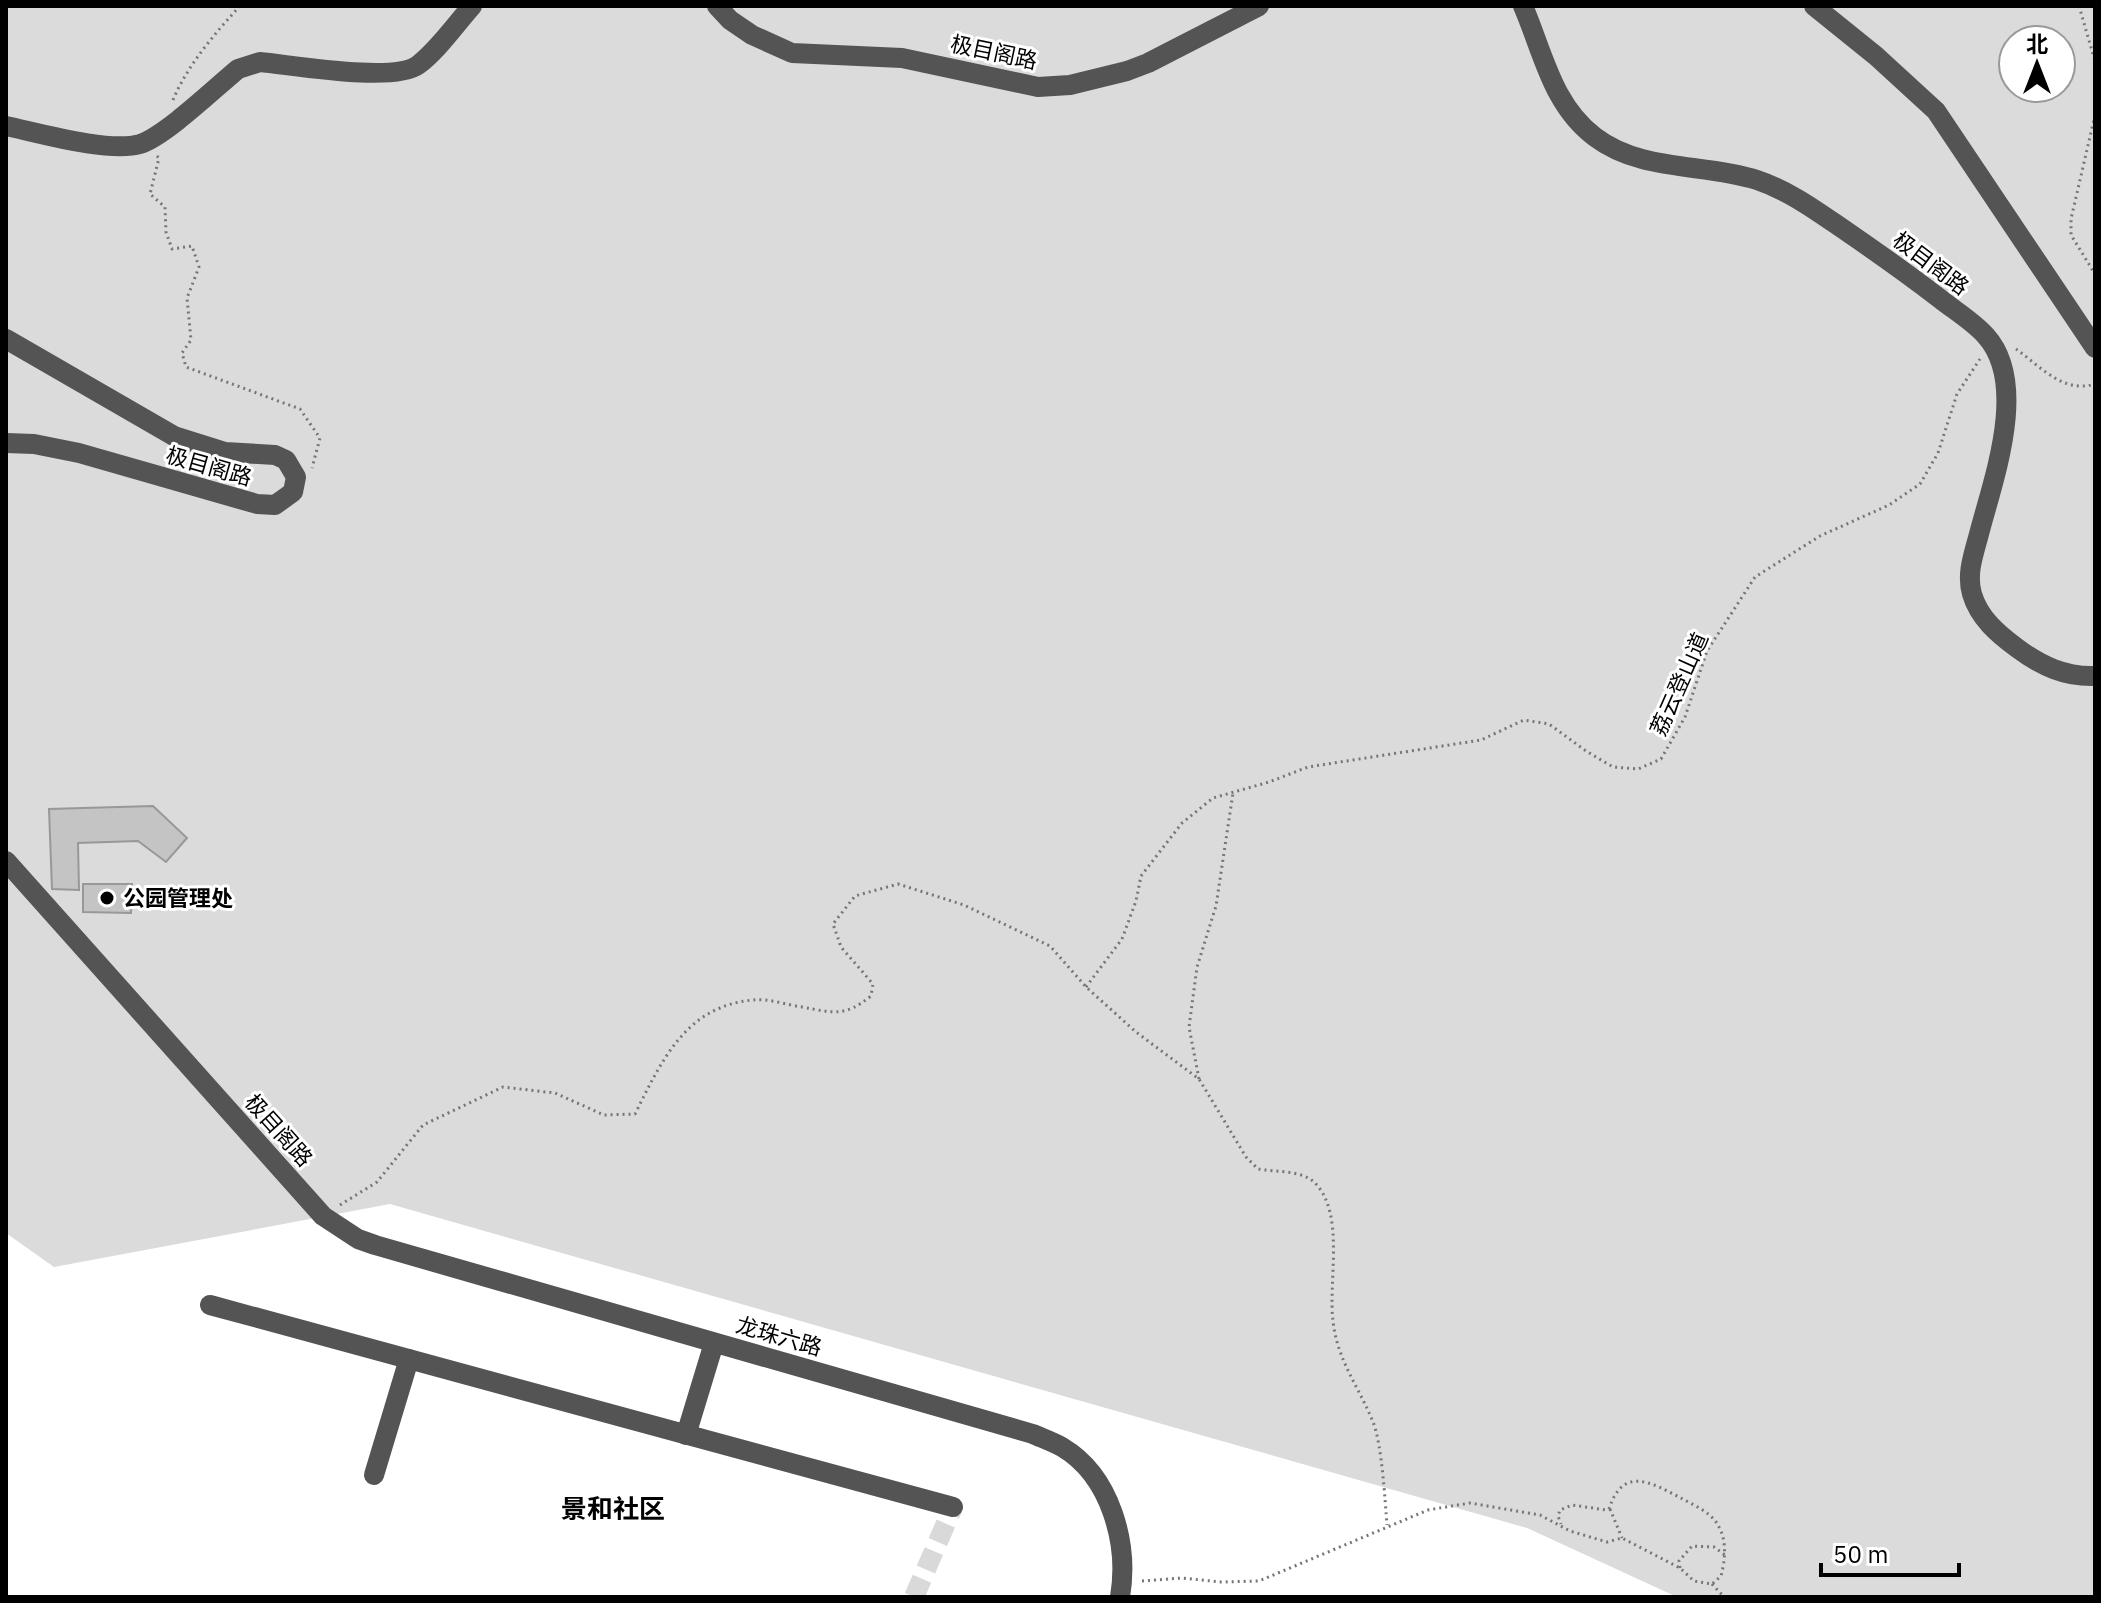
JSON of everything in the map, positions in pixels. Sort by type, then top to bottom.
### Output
[{"type":"street","points":[[6,126],[109,145],[133,145],[156,136],[238,69],[248,65],[260,62],[381,73],[410,70],[430,54],[472,6]]},
{"type":"street","name":"极目阁路","points":[[717,6],[730,20],[752,35],[792,53],[902,58],[1038,87],[1070,85],[1127,71],[1259,6]]},
{"type":"street","name":"极目阁路","points":[[1523,6],[1552,82],[1563,101],[1594,137],[1633,156],[1745,177],[1785,192],[1903,270],[1986,335],[1994,348],[2005,381],[2004,425],[1972,561],[1972,595],[1991,626],[2029,657],[2060,673],[2095,676]]},
{"type":"street","points":[[1814,6],[1876,56],[1936,111],[2095,348]]},
{"type":"street","name":"极目阁路","points":[[6,339],[174,436],[225,452],[281,457],[294,470],[295,484],[293,492],[282,502],[275,505],[257,504],[79,453],[34,444],[6,443]]},
{"type":"street","name":"极目阁路","points":[[6,861],[323,1216]]},
{"type":"street","name":"龙珠六路","points":[[323,1216],[358,1239],[375,1245],[1033,1434],[1063,1448],[1085,1466],[1103,1490],[1114,1517],[1122,1551],[1122,1590]]},
{"type":"street","points":[[210,1305],[953,1507]]},
{"type":"street","points":[[686,1435],[714,1343]]},
{"type":"street","points":[[374,1475],[409,1359]]},
{"type":"path","points":[[170,108],[178,87],[221,26],[240,6]]},
{"type":"path","points":[[2079,6],[2095,61]]},
{"type":"path","points":[[2095,115],[2071,219],[2071,235],[2095,274]]},
{"type":"path","points":[[156,136],[151,152],[159,158],[150,194],[165,207],[166,232],[172,249],[192,246],[199,267],[187,298],[191,340],[182,353],[186,367],[300,409],[320,438],[312,468],[295,484]]},
{"type":"path","points":[[1994,348],[2008,343],[2055,379],[2077,387],[2095,384]]},
{"type":"path","name":"荔云登山道","points":[[1086,987],[1122,939],[1136,901],[1141,876],[1182,823],[1213,798],[1308,767],[1481,740],[1524,720],[1549,724],[1613,767],[1638,769],[1661,759],[1685,717],[1707,651],[1755,577],[1820,536],[1889,505],[1920,484],[1938,453],[1957,394],[1983,353],[1994,348]]},
{"type":"path","points":[[1233,792],[1216,906],[1197,967],[1189,1027],[1199,1079],[1246,1157],[1258,1169],[1302,1176],[1315,1182],[1327,1201],[1335,1260],[1333,1320],[1345,1368],[1374,1425],[1387,1525]]},
{"type":"path","points":[[323,1216],[377,1182],[423,1125],[503,1087],[555,1093],[604,1115],[635,1114],[675,1041],[715,1008],[756,999],[828,1012],[853,1010],[871,996],[873,984],[841,947],[833,924],[855,896],[898,884],[964,905],[1050,946],[1086,987],[1136,1032],[1199,1079]]},
{"type":"path","points":[[1712,1584],[1721,1576],[1725,1555],[1721,1530],[1713,1517],[1646,1480],[1626,1483],[1615,1493],[1609,1509],[1622,1538],[1680,1568],[1694,1581],[1712,1584],[1724,1597]]},
{"type":"path","points":[[1122,1590],[1182,1578],[1221,1582],[1259,1581],[1387,1525],[1428,1510],[1470,1503],[1540,1515],[1570,1531],[1607,1542],[1622,1538]]},
{"type":"path","points":[[1561,1524],[1558,1516],[1560,1510],[1572,1505],[1609,1509]]},
{"type":"path","points":[[1680,1568],[1679,1561],[1692,1546],[1714,1547],[1725,1555]]},
{"type":"shaded area","points":[[6,6],[2095,6],[2095,1597],[1677,1597],[1527,1528],[390,1204],[54,1267],[6,1233]]},
{"type":"building","points":[[153,806],[187,838],[166,862],[138,841],[78,843],[79,890],[52,889],[49,809]]},
{"type":"building","name":"公园管理处","points":[[83,884],[132,884],[131,913],[83,912]]},
{"type":"tunnel","points":[[914,1597],[953,1507]]},
{"type":"place","name":"公园管理处","points":[[107,898]]},
{"type":"district","name":"景和社区","points":[[613,1509]]}]
